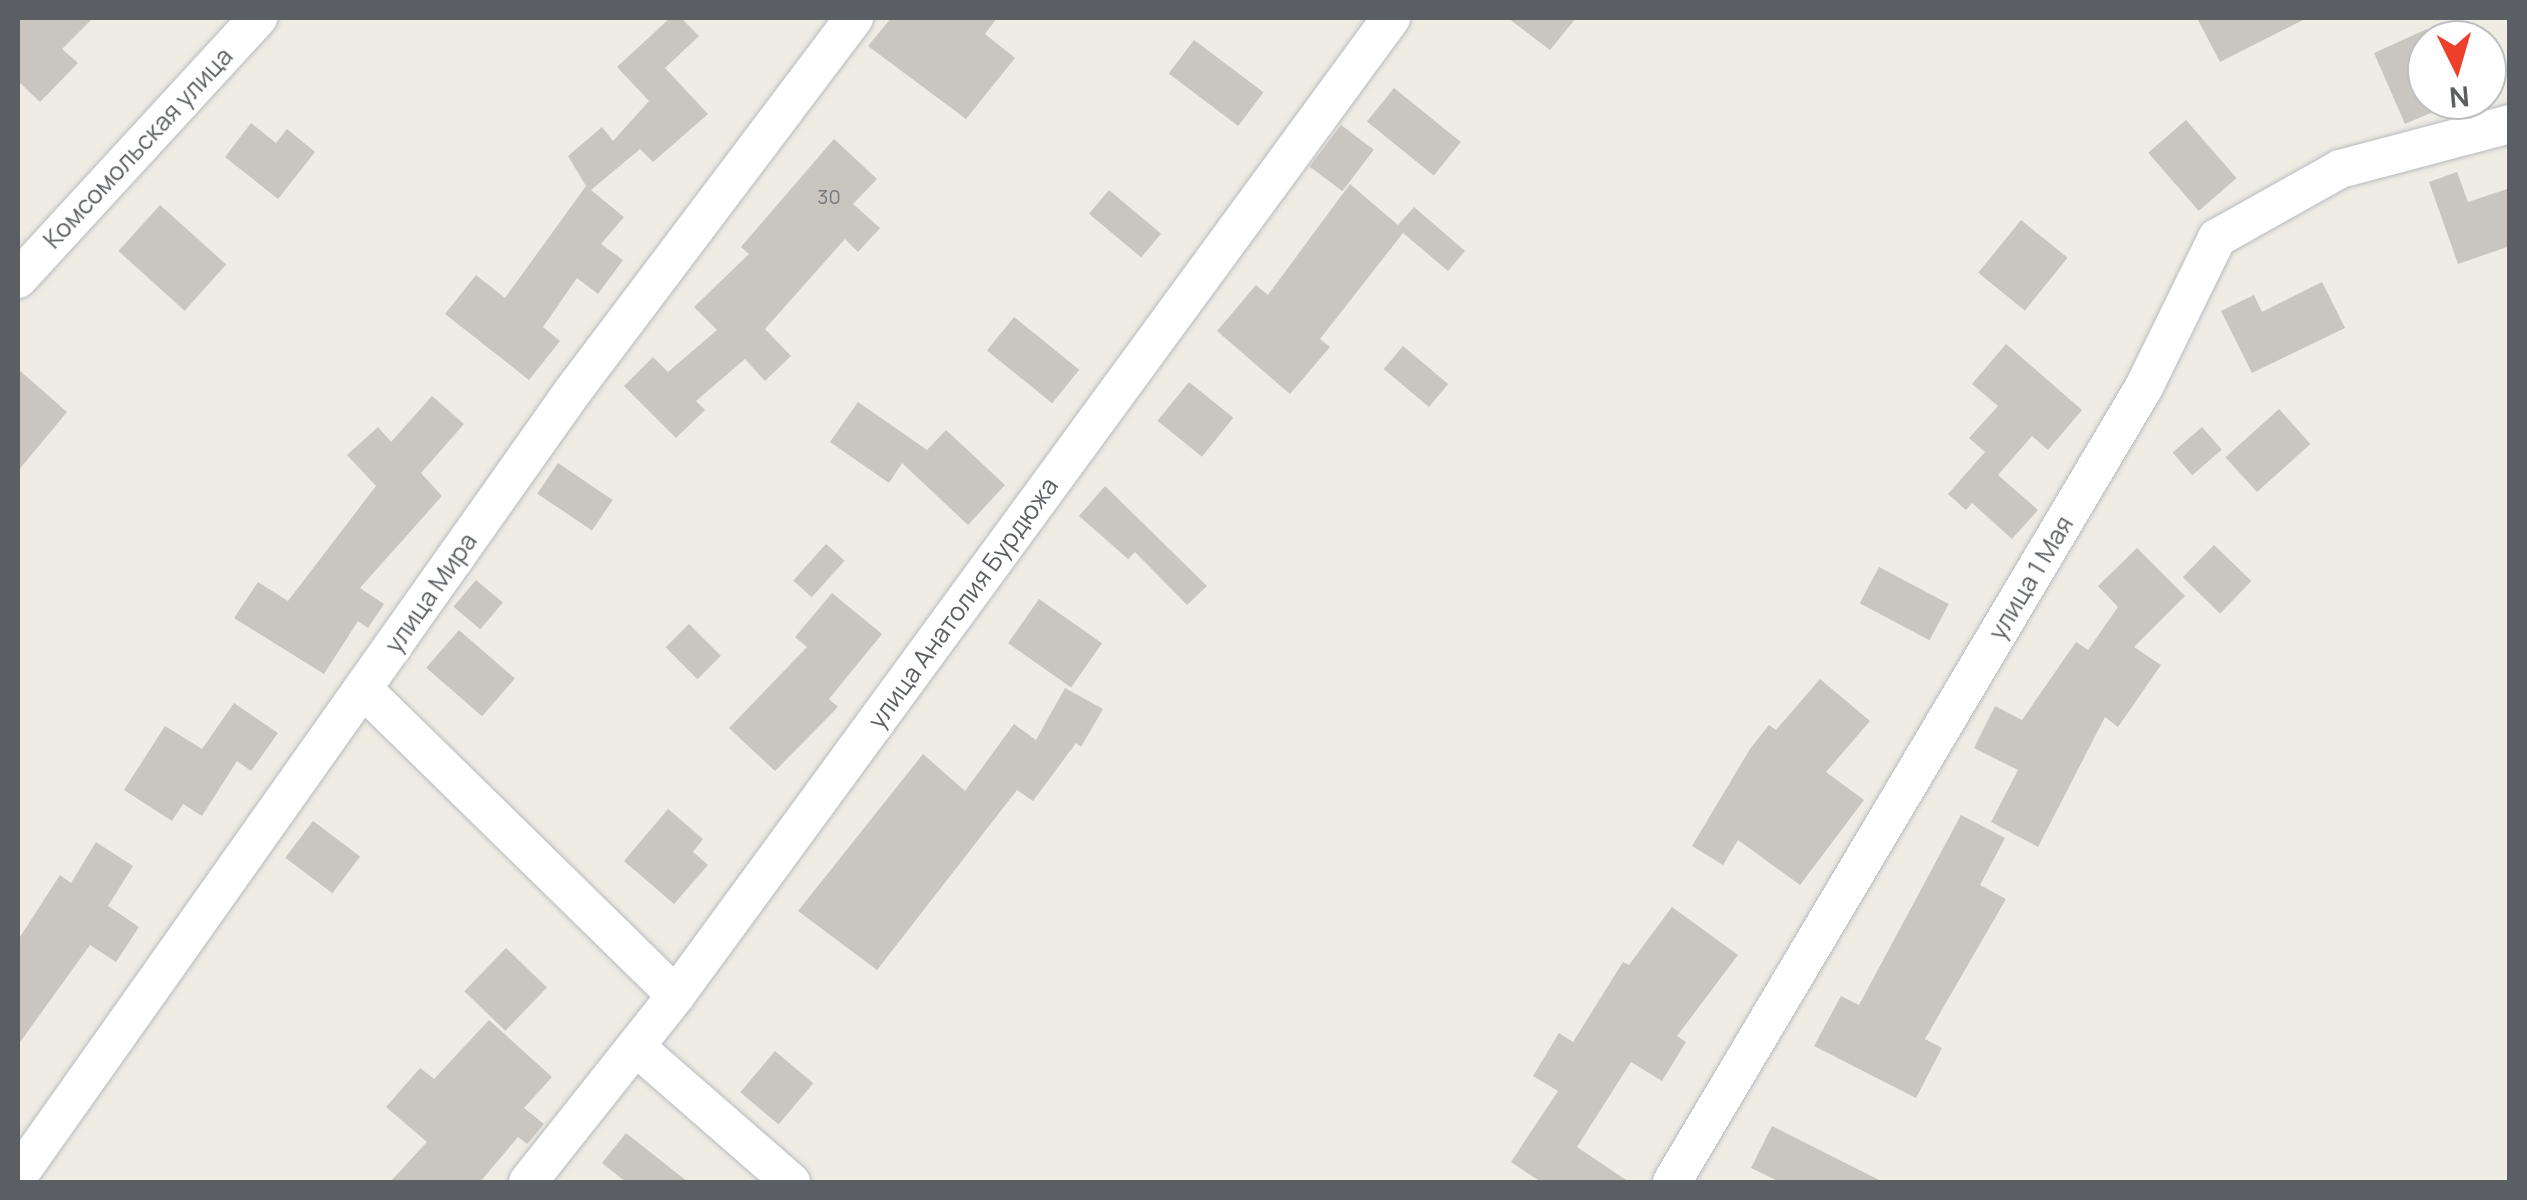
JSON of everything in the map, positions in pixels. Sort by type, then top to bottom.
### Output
[{"type":"street","name":"Комсомольская улица","points":[[18,278],[258,18]]},
{"type":"street","name":"улица Мира","points":[[18,1176],[573,391],[854,18]]},
{"type":"street","name":"улица Анатолия Бурдюжа","points":[[528,1182],[676,996],[1391,18]]},
{"type":"street","name":"улица 1 Мая","points":[[1672,1182],[2144,387],[2218,238],[2340,168],[2510,124]]},
{"type":"street","points":[[362,689],[676,996]]},
{"type":"street","points":[[636,1047],[790,1182]]},
{"type":"building","points":[[18,18],[93,18],[62,49],[78,63],[40,102],[18,81]]},
{"type":"building","points":[[670,18],[681,18],[699,36],[665,68],[708,114],[653,162],[640,149],[591,190],[624,217],[601,244],[623,260],[598,294],[577,278],[543,327],[560,341],[529,380],[445,314],[476,275],[505,298],[586,186],[568,156],[602,127],[613,141],[649,101],[617,67]]},
{"type":"building","points":[[891,18],[997,18],[985,34],[1015,58],[966,119],[868,46]]},
{"type":"building","points":[[1508,18],[1576,18],[1550,50]]},
{"type":"building","points":[[2197,18],[2307,18],[2220,62]]},
{"type":"building","points":[[2407,38],[2407,120],[2414,120],[2405,124],[2374,53]]},
{"type":"building","points":[[1194,40],[1263,92],[1238,126],[1169,74]]},
{"type":"building","points":[[1394,88],[1461,142],[1434,176],[1367,121]]},
{"type":"building","points":[[2186,120],[2237,178],[2199,211],[2148,153]]},
{"type":"building","points":[[251,123],[276,143],[287,129],[315,152],[278,199],[225,157]]},
{"type":"building","points":[[1341,125],[1374,150],[1342,191],[1310,167]]},
{"type":"building","points":[[834,139],[877,179],[853,204],[880,228],[858,252],[845,239],[765,329],[791,356],[765,381],[745,359],[696,401],[705,410],[676,438],[624,386],[653,357],[668,372],[717,330],[694,307],[749,254],[741,247]]},
{"type":"building","points":[[2457,172],[2468,202],[2510,188],[2510,246],[2458,264],[2429,182]]},
{"type":"building","points":[[1350,184],[1398,225],[1414,207],[1465,251],[1448,271],[1403,233],[1320,339],[1330,347],[1290,394],[1217,331],[1256,285],[1268,295]]},
{"type":"building","points":[[1109,190],[1161,234],[1141,257],[1089,214]]},
{"type":"building","points":[[160,205],[226,265],[185,311],[119,251]]},
{"type":"building","points":[[2021,220],[2068,258],[2025,311],[1978,273]]},
{"type":"building","points":[[2322,282],[2345,328],[2252,373],[2221,311],[2254,295],[2262,312]]},
{"type":"building","points":[[1014,317],[1079,370],[1052,403],[987,350]]},
{"type":"building","points":[[2006,344],[2082,410],[2048,450],[2032,436],[1998,475],[2038,510],[2012,539],[1972,503],[1966,510],[1948,494],[1985,452],[1969,438],[1998,406],[1972,384]]},
{"type":"building","points":[[1403,346],[1448,384],[1429,407],[1384,369]]},
{"type":"building","points":[[18,369],[67,412],[18,471]]},
{"type":"building","points":[[1189,382],[1233,418],[1202,457],[1158,421]]},
{"type":"building","points":[[432,396],[464,424],[421,473],[442,496],[360,588],[384,604],[368,628],[358,621],[324,674],[234,618],[258,582],[288,601],[376,486],[347,455],[378,427],[391,442]]},
{"type":"building","points":[[858,402],[927,450],[946,430],[1005,485],[968,525],[902,463],[889,483],[830,442]]},
{"type":"building","points":[[2279,409],[2310,444],[2257,492],[2225,457]]},
{"type":"building","points":[[2202,427],[2222,450],[2192,475],[2173,453]]},
{"type":"building","points":[[558,463],[613,500],[592,531],[537,494]]},
{"type":"building","points":[[1105,486],[1207,586],[1187,605],[1135,552],[1128,559],[1079,516]]},
{"type":"building","points":[[826,544],[845,561],[812,597],[793,580]]},
{"type":"building","points":[[2214,545],[2251,581],[2220,613],[2183,577]]},
{"type":"building","points":[[2137,548],[2185,596],[2134,647],[2161,665],[2118,727],[2105,717],[2038,847],[1991,822],[2018,770],[1974,748],[1995,706],[2022,720],[2076,642],[2088,650],[2118,607],[2098,586]]},
{"type":"building","points":[[1879,567],[1949,604],[1930,640],[1860,603]]},
{"type":"building","points":[[476,580],[503,602],[480,629],[454,607]]},
{"type":"building","points":[[832,593],[882,634],[829,699],[838,707],[775,771],[729,728],[807,647],[795,637]]},
{"type":"building","points":[[1039,599],[1102,643],[1071,687],[1008,643]]},
{"type":"building","points":[[689,624],[721,656],[697,679],[666,647]]},
{"type":"building","points":[[459,630],[515,679],[482,716],[426,668]]},
{"type":"building","points":[[1820,679],[1870,721],[1826,772],[1864,800],[1800,885],[1738,840],[1723,865],[1692,846],[1750,749],[1769,725],[1776,730]]},
{"type":"building","points":[[1065,688],[1103,709],[1081,747],[1076,743],[1033,801],[1017,790],[877,970],[798,911],[923,754],[965,791],[1014,724],[1036,740]]},
{"type":"building","points":[[234,703],[278,733],[251,771],[237,761],[202,816],[183,804],[172,821],[124,790],[165,726],[202,749]]},
{"type":"building","points":[[668,809],[703,839],[693,852],[708,865],[674,904],[624,861]]},
{"type":"building","points":[[1961,815],[2005,838],[1980,885],[2006,899],[1925,1039],[1942,1048],[1916,1098],[1814,1046],[1841,996],[1859,1005]]},
{"type":"building","points":[[313,821],[360,857],[332,893],[285,858]]},
{"type":"building","points":[[96,842],[133,866],[108,906],[139,927],[116,962],[90,945],[18,1045],[18,940],[60,875],[71,883]]},
{"type":"building","points":[[1672,907],[1738,955],[1677,1036],[1686,1042],[1662,1081],[1631,1062],[1577,1147],[1629,1182],[1541,1182],[1511,1162],[1558,1091],[1533,1076],[1559,1033],[1573,1042],[1623,962],[1629,965]]},
{"type":"building","points":[[506,948],[547,988],[505,1031],[464,991]]},
{"type":"building","points":[[489,1020],[552,1077],[524,1108],[544,1124],[527,1144],[518,1137],[480,1182],[390,1182],[427,1142],[386,1107],[420,1068],[434,1079]]},
{"type":"building","points":[[775,1051],[813,1083],[779,1125],[740,1092]]},
{"type":"building","points":[[1772,1126],[1883,1182],[1780,1182],[1751,1168]]},
{"type":"building","points":[[626,1133],[688,1182],[626,1182],[602,1163]]}]
